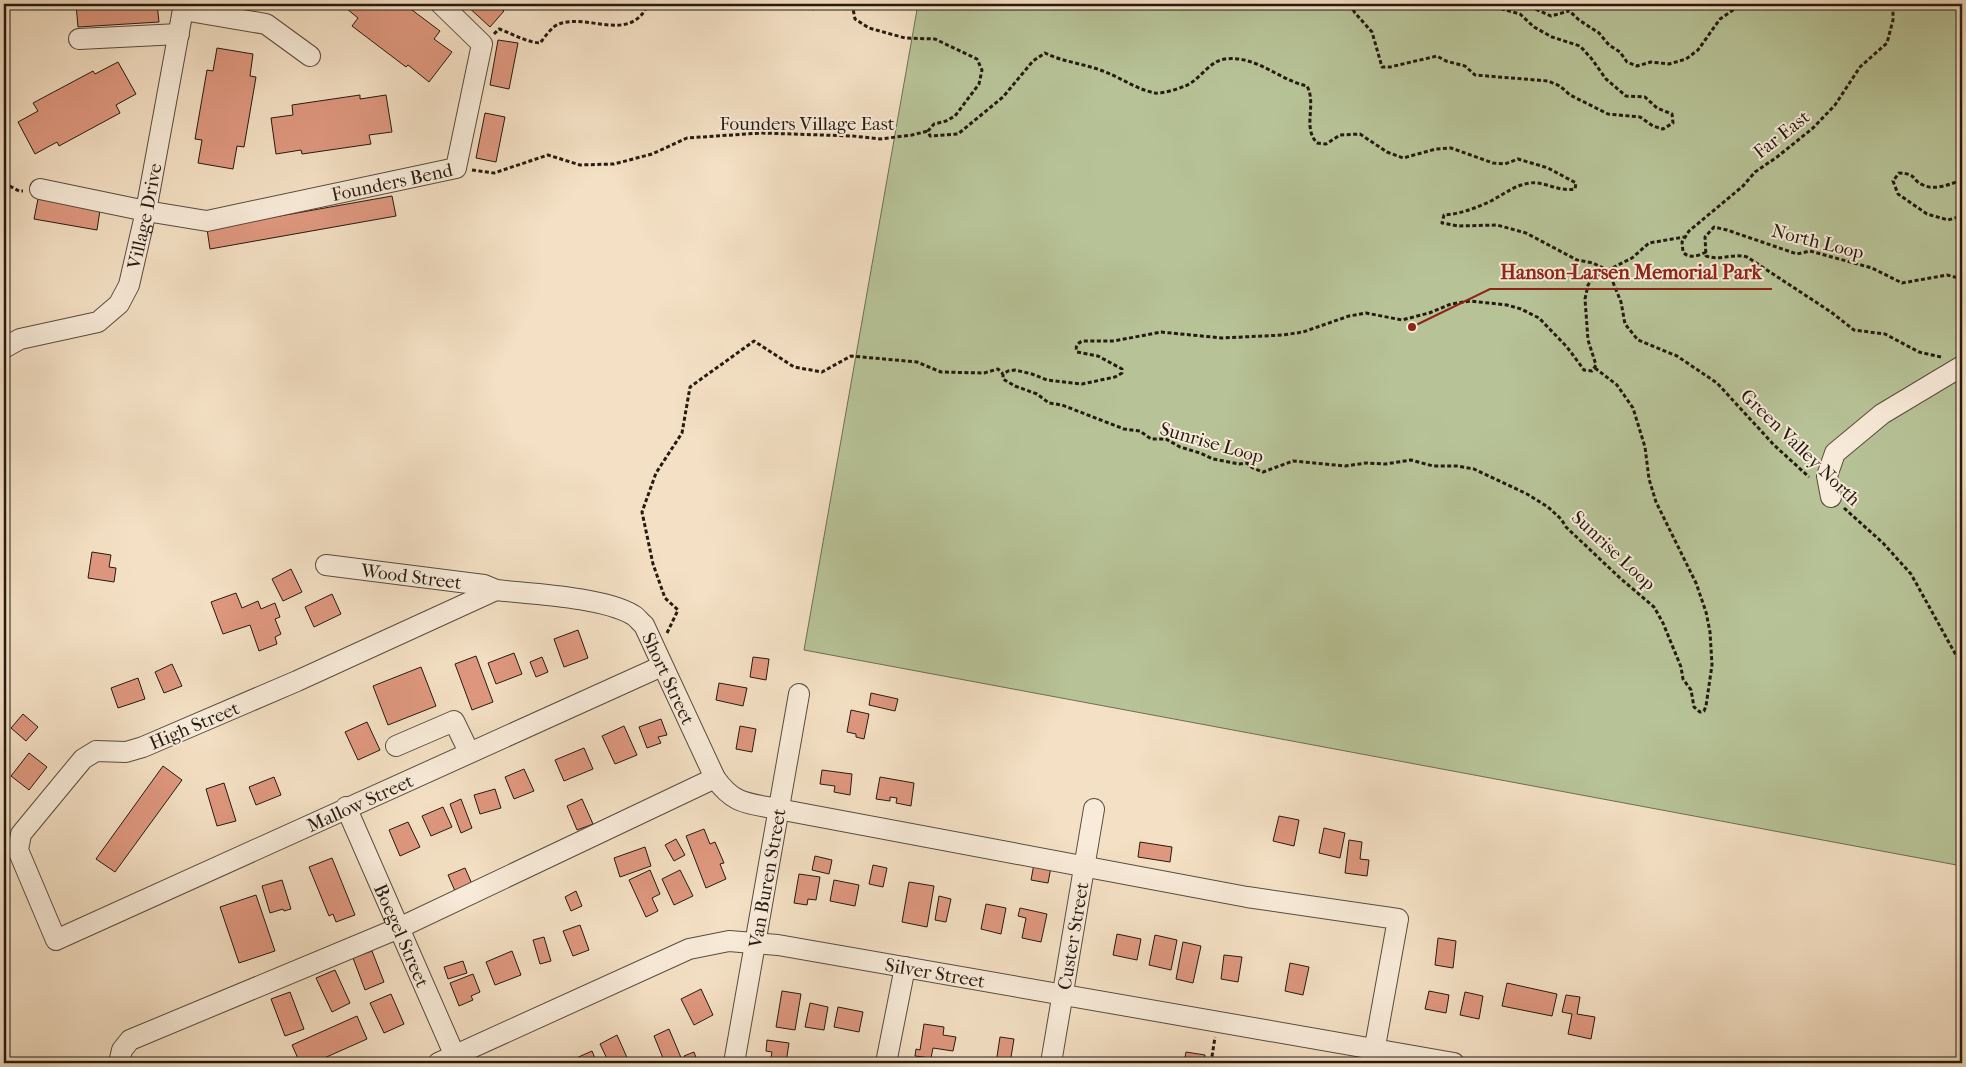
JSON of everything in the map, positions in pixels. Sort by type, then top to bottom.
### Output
[{"type":"street","points":[[441,4],[482,44]]},
{"type":"street","points":[[184,7],[266,24],[310,56]]},
{"type":"street","name":"Village Drive","points":[[4,348],[20,339],[98,322],[119,304],[129,285],[146,211],[184,7]]},
{"type":"street","points":[[79,40],[179,34]]},
{"type":"street","name":"Founders Bend","points":[[40,189],[146,211],[207,221],[456,168],[482,44]]},
{"type":"street","points":[[1831,496],[1827,476],[1835,453],[1882,414],[1955,361]]},
{"type":"street","name":"Wood Street","points":[[326,565],[484,585],[496,590]]},
{"type":"street","name":"Short Street","points":[[496,590],[588,601],[633,615],[644,625],[715,778],[733,799],[1247,897],[1398,919],[1374,1056]]},
{"type":"street","name":"High Street","points":[[56,940],[18,850],[21,834],[83,759],[96,751],[126,752],[143,747],[297,681],[496,590]]},
{"type":"street","name":"Mallow Street","points":[[56,940],[346,807],[662,666]]},
{"type":"street","name":"Van Buren Street","points":[[734,1063],[799,694]]},
{"type":"street","points":[[396,746],[454,721],[469,752]]},
{"type":"street","points":[[119,1063],[122,1050],[130,1040],[399,928],[715,778]]},
{"type":"street","name":"Boegel Street","points":[[346,807],[399,928],[450,1061]]},
{"type":"street","name":"Custer Street","points":[[1051,1063],[1094,809]]},
{"type":"street","name":"Silver Street","points":[[450,1061],[689,949],[729,941],[778,945],[1218,1022],[1374,1056],[1454,1063]]},
{"type":"street","points":[[886,1063],[905,967]]},
{"type":"path","points":[[482,44],[499,29],[519,35],[529,42],[540,43],[557,24],[576,20],[608,26],[621,25],[636,19],[644,12],[648,4]]},
{"type":"path","points":[[786,4],[810,9],[856,4]]},
{"type":"path","points":[[852,4],[855,19],[869,28],[905,38],[935,39],[977,59],[982,70],[979,84],[955,116],[934,124],[928,131],[930,136],[958,134],[1003,97],[1032,61],[1045,53],[1109,73],[1125,82],[1157,93],[1186,86],[1219,61],[1226,59],[1249,61],[1266,68],[1294,84],[1307,86],[1310,92],[1311,108],[1309,128],[1312,138],[1317,143],[1326,144],[1340,135],[1360,134],[1387,152],[1402,158],[1436,149],[1451,148],[1493,162],[1506,164],[1518,159],[1548,168],[1576,182],[1575,189],[1564,191],[1530,183],[1506,191],[1492,200],[1459,214],[1444,216],[1442,222],[1458,226],[1497,225],[1526,233],[1577,260],[1593,263],[1608,270]]},
{"type":"path","points":[[1350,4],[1355,14],[1372,32],[1382,67],[1390,67],[1437,56],[1446,62],[1464,66],[1475,76],[1540,80],[1560,86],[1570,95],[1608,114],[1640,117],[1653,126],[1663,129],[1673,123],[1672,114],[1657,108],[1645,97],[1626,96],[1606,79],[1580,46],[1552,37],[1534,27],[1520,14],[1502,9],[1498,4]]},
{"type":"path","points":[[1524,4],[1550,16],[1569,11]]},
{"type":"path","points":[[1562,4],[1599,33],[1609,45],[1620,52],[1627,62],[1638,66],[1652,62],[1669,64],[1686,59],[1698,50],[1720,19],[1742,4]]},
{"type":"path","name":"Far East","points":[[1684,237],[1743,186],[1755,172],[1813,128],[1835,106],[1860,67],[1886,43],[1893,20],[1893,4]]},
{"type":"path","points":[[4,32],[4,45]]},
{"type":"path","name":"Founders Village East","points":[[456,168],[494,173],[548,155],[580,165],[614,164],[652,154],[687,138],[761,133],[853,136],[880,139],[928,131]]},
{"type":"path","points":[[1962,180],[1940,187],[1923,185],[1910,174],[1899,173],[1893,181],[1898,194],[1927,214],[1948,220],[1962,216]]},
{"type":"path","name":"North Loop","points":[[1955,361],[1919,352],[1886,334],[1854,330],[1831,312],[1747,257],[1736,254],[1725,258],[1713,259],[1706,256],[1705,237],[1714,227],[1798,254],[1810,251],[1872,268],[1902,283],[1947,276],[1962,279]]},
{"type":"path","points":[[1595,368],[1595,360],[1588,340],[1585,299],[1588,285],[1593,278],[1632,258],[1649,242],[1684,237],[1681,248],[1686,255],[1696,256],[1706,252]]},
{"type":"path","name":"Green Valley North","points":[[1608,270],[1621,302],[1625,324],[1638,340],[1677,356],[1717,384],[1774,445],[1809,477]]},
{"type":"path","name":"Sunrise Loop","points":[[1470,300],[1506,305],[1531,314],[1547,325],[1584,370],[1588,371],[1595,368],[1617,385],[1633,408],[1645,447],[1654,496],[1696,583],[1706,612],[1710,632],[1712,665],[1704,711],[1700,712],[1694,707],[1691,690],[1684,679],[1663,623],[1654,607],[1620,578],[1548,507],[1527,494],[1486,474],[1457,466],[1433,466],[1411,460],[1345,466],[1293,461],[1263,472],[1247,463],[1239,464],[1213,459],[1180,447],[1166,439],[1151,439],[1140,431],[1124,429],[1062,405],[1050,403],[1037,394],[1009,383],[1004,379],[1003,374],[1014,370],[1047,380],[1082,384],[1115,377],[1122,373],[1122,369],[1092,354],[1077,352],[1076,348],[1082,341],[1114,341],[1161,332],[1222,338],[1283,335],[1303,332],[1349,316],[1366,314],[1402,320],[1429,313],[1451,304],[1470,300]]},
{"type":"path","points":[[666,635],[678,610],[665,598],[653,564],[642,512],[656,473],[682,433],[690,386],[754,341],[794,367],[822,372],[852,356],[917,362],[941,372],[984,373],[998,369],[1003,374]]},
{"type":"path","name":"Green Valley North","points":[[1831,496],[1883,543],[1911,574],[1962,666]]},
{"type":"path","points":[[1211,1063],[1218,1022]]},
{"type":"green space","points":[[918,4],[1962,4],[1962,866],[804,650]]},
{"type":"building","points":[[76,4],[157,4],[159,22],[78,27]]},
{"type":"building","points":[[341,4],[404,4],[440,31],[434,39],[452,52],[429,82],[352,26],[358,18]]},
{"type":"building","points":[[465,4],[496,4],[504,11],[490,27]]},
{"type":"building","points":[[498,40],[518,43],[509,89],[490,85]]},
{"type":"building","points":[[217,48],[253,54],[250,76],[256,77],[244,147],[237,146],[233,169],[198,163],[202,140],[195,139],[207,70],[213,71]]},
{"type":"building","points":[[118,62],[136,94],[116,105],[120,113],[59,146],[57,142],[35,154],[18,122],[38,111],[33,103],[93,71],[95,74]]},
{"type":"building","points":[[360,95],[360,99],[386,95],[392,132],[369,135],[371,144],[302,154],[301,150],[276,154],[271,118],[293,115],[292,105]]},
{"type":"building","points":[[485,113],[505,117],[496,162],[476,158]]},
{"type":"building","points":[[392,196],[396,216],[210,249],[207,229]]},
{"type":"building","points":[[38,199],[100,210],[97,230],[34,219]]},
{"type":"building","points":[[92,552],[111,555],[109,567],[116,568],[114,582],[88,578]]},
{"type":"building","points":[[291,569],[302,592],[283,601],[272,579]]},
{"type":"building","points":[[236,593],[242,608],[258,601],[261,609],[275,603],[280,617],[275,619],[281,634],[275,637],[277,644],[259,651],[250,625],[223,634],[211,602]]},
{"type":"building","points":[[332,594],[341,614],[314,627],[305,607]]},
{"type":"building","points":[[578,630],[588,658],[564,667],[554,639]]},
{"type":"building","points":[[514,653],[522,674],[496,684],[488,663]]},
{"type":"building","points":[[476,656],[493,702],[472,710],[455,664]]},
{"type":"building","points":[[542,657],[548,672],[536,677],[530,662]]},
{"type":"building","points":[[753,657],[769,659],[766,680],[750,677]]},
{"type":"building","points":[[172,664],[182,686],[164,693],[155,672]]},
{"type":"building","points":[[421,667],[436,706],[388,725],[373,686]]},
{"type":"building","points":[[138,678],[145,699],[118,708],[111,688]]},
{"type":"building","points":[[719,683],[747,688],[743,706],[716,700]]},
{"type":"building","points":[[871,693],[898,699],[895,711],[869,705]]},
{"type":"building","points":[[851,710],[869,714],[864,739],[856,737],[856,734],[847,732]]},
{"type":"building","points":[[23,714],[38,727],[26,741],[11,728]]},
{"type":"building","points":[[661,719],[667,735],[658,737],[661,743],[647,748],[639,727]]},
{"type":"building","points":[[367,722],[380,750],[358,760],[345,732]]},
{"type":"building","points":[[624,726],[637,755],[615,764],[602,736]]},
{"type":"building","points":[[740,726],[756,729],[752,752],[736,749]]},
{"type":"building","points":[[584,748],[593,769],[564,781],[555,760]]},
{"type":"building","points":[[29,753],[47,767],[29,790],[11,776]]},
{"type":"building","points":[[163,766],[182,780],[115,872],[96,859]]},
{"type":"building","points":[[524,769],[534,791],[514,799],[505,777]]},
{"type":"building","points":[[822,770],[852,774],[850,795],[834,792],[835,786],[820,784]]},
{"type":"building","points":[[274,777],[281,795],[256,805],[249,787]]},
{"type":"building","points":[[880,777],[914,783],[911,806],[896,803],[897,798],[890,797],[890,801],[876,799]]},
{"type":"building","points":[[224,783],[236,821],[217,826],[206,789]]},
{"type":"building","points":[[495,789],[501,808],[480,814],[474,795]]},
{"type":"building","points":[[461,799],[472,828],[461,833],[450,804]]},
{"type":"building","points":[[582,799],[593,824],[577,830],[567,806]]},
{"type":"building","points":[[443,807],[452,827],[431,836],[422,816]]},
{"type":"building","points":[[1279,816],[1299,820],[1294,846],[1273,841]]},
{"type":"building","points":[[408,822],[420,847],[400,856],[389,830]]},
{"type":"building","points":[[1324,828],[1345,833],[1340,858],[1319,853]]},
{"type":"building","points":[[704,829],[710,844],[715,842],[724,863],[720,864],[726,879],[706,888],[686,836]]},
{"type":"building","points":[[676,839],[685,855],[674,861],[665,845]]},
{"type":"building","points":[[1349,840],[1362,842],[1360,859],[1369,860],[1367,876],[1345,873]]},
{"type":"building","points":[[1140,842],[1172,847],[1170,862],[1138,857]]},
{"type":"building","points":[[645,847],[651,866],[620,877],[614,858]]},
{"type":"building","points":[[815,856],[832,860],[829,874],[812,870]]},
{"type":"building","points":[[332,858],[355,915],[336,922],[333,914],[329,916],[309,867]]},
{"type":"building","points":[[1034,864],[1051,867],[1048,883],[1031,880]]},
{"type":"building","points":[[873,865],[887,868],[883,887],[869,884]]},
{"type":"building","points":[[465,868],[472,884],[455,891],[448,875]]},
{"type":"building","points":[[650,870],[660,894],[652,898],[658,911],[646,917],[629,880]]},
{"type":"building","points":[[680,870],[693,896],[674,905],[662,879]]},
{"type":"building","points":[[799,874],[820,877],[816,900],[808,899],[807,905],[794,903]]},
{"type":"building","points":[[282,880],[291,909],[270,913],[262,886]]},
{"type":"building","points":[[834,880],[859,885],[855,906],[830,901]]},
{"type":"building","points":[[909,882],[934,886],[927,927],[902,922]]},
{"type":"building","points":[[576,891],[582,906],[571,911],[565,897]]},
{"type":"building","points":[[256,895],[275,951],[239,963],[220,907]]},
{"type":"building","points":[[939,896],[951,899],[946,922],[935,920]]},
{"type":"building","points":[[986,904],[1006,908],[1001,934],[981,929]]},
{"type":"building","points":[[1020,908],[1047,914],[1041,942],[1022,938],[1026,918],[1018,916]]},
{"type":"building","points":[[580,925],[589,950],[573,956],[563,931]]},
{"type":"building","points":[[1117,934],[1141,939],[1137,960],[1113,955]]},
{"type":"building","points":[[1155,935],[1177,940],[1171,970],[1149,965]]},
{"type":"building","points":[[544,937],[551,961],[540,964],[533,940]]},
{"type":"building","points":[[1438,938],[1456,941],[1453,968],[1435,965]]},
{"type":"building","points":[[1183,942],[1201,946],[1193,983],[1176,979]]},
{"type":"building","points":[[372,951],[384,982],[365,990],[353,958]]},
{"type":"building","points":[[512,951],[521,975],[495,985],[486,962]]},
{"type":"building","points":[[1224,955],[1242,957],[1238,982],[1221,979]]},
{"type":"building","points":[[463,961],[467,973],[448,979],[444,967]]},
{"type":"building","points":[[1290,963],[1309,967],[1303,995],[1285,991]]},
{"type":"building","points":[[335,970],[350,1003],[332,1012],[316,978]]},
{"type":"building","points":[[473,974],[480,992],[471,996],[473,1000],[459,1006],[450,983]]},
{"type":"building","points":[[1507,983],[1557,994],[1552,1016],[1502,1006]]},
{"type":"building","points":[[701,989],[713,1015],[694,1025],[681,999]]},
{"type":"building","points":[[782,991],[801,994],[795,1030],[776,1027]]},
{"type":"building","points":[[1429,991],[1449,995],[1446,1013],[1425,1009]]},
{"type":"building","points":[[290,992],[304,1029],[285,1036],[271,999]]},
{"type":"building","points":[[1465,992],[1483,996],[1479,1019],[1460,1015]]},
{"type":"building","points":[[391,994],[404,1024],[384,1033],[370,1003]]},
{"type":"building","points":[[1566,995],[1580,997],[1577,1014],[1595,1017],[1591,1039],[1568,1034],[1572,1014],[1562,1012]]},
{"type":"building","points":[[810,1003],[828,1007],[824,1030],[805,1027]]},
{"type":"building","points":[[838,1007],[863,1012],[859,1032],[834,1027]]},
{"type":"building","points":[[357,1016],[367,1039],[313,1063],[300,1063],[292,1045]]},
{"type":"building","points":[[924,1024],[944,1027],[943,1035],[956,1037],[953,1051],[933,1048],[931,1058],[915,1056],[916,1049],[920,1050]]},
{"type":"building","points":[[669,1029],[682,1060],[675,1063],[665,1063],[654,1036]]},
{"type":"building","points":[[617,1035],[629,1062],[609,1063],[600,1044]]},
{"type":"building","points":[[1000,1037],[1014,1039],[1010,1063],[996,1063]]},
{"type":"building","points":[[767,1040],[789,1043],[786,1063],[770,1063],[772,1052],[766,1051]]},
{"type":"building","points":[[592,1051],[597,1063],[576,1063],[574,1059]]},
{"type":"building","points":[[694,1052],[698,1063],[687,1063],[684,1056]]},
{"type":"building","points":[[1186,1052],[1205,1055],[1204,1063],[1184,1063]]},
{"type":"place","name":"Hanson-Larsen Memorial Park","points":[[1412,327]]}]
